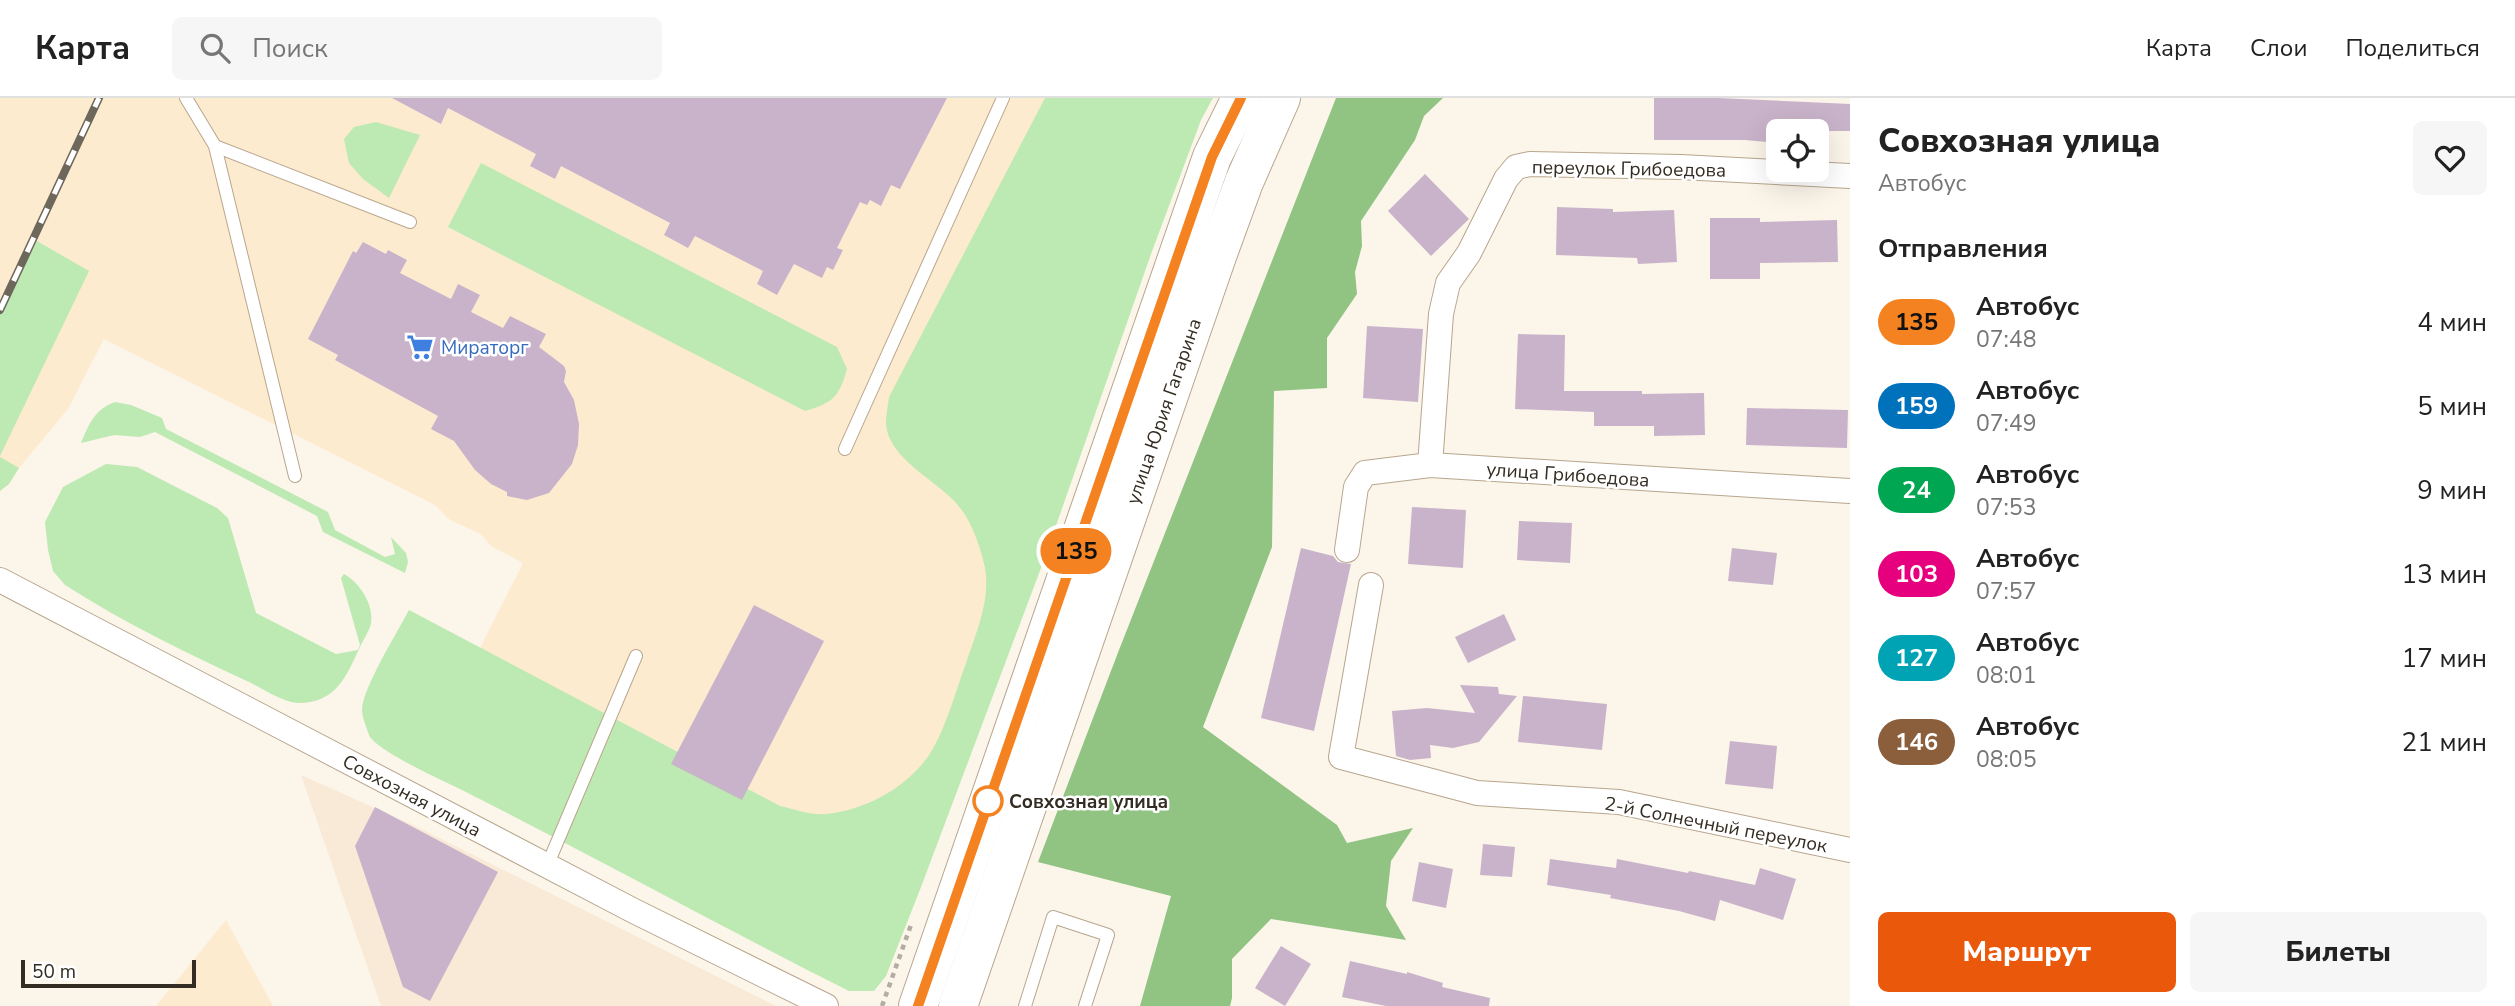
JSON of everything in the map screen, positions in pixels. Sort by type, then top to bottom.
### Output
[{"type":"main road","points":[[918,1006],[1212,157],[1241,98]]},
{"type":"main road","name":"улица Юрия Гагарина","points":[[958,1006],[1217,256],[1244,182],[1281,98]]},
{"type":"street","name":"переулок Грибоедова","points":[[1430,465],[1441,313],[1448,283],[1469,253],[1506,179],[1516,167],[1531,164],[1681,167],[1850,176]]},
{"type":"street","name":"улица Грибоедова","points":[[1347,550],[1356,487],[1366,474],[1430,465],[1850,491]]},
{"type":"street","name":"Совхозная улица","points":[[0,580],[547,866],[826,1006]]},
{"type":"street","name":"2-й Солнечный переулок","points":[[1371,585],[1341,757],[1477,793],[1619,802],[1850,850]]},
{"type":"lane","points":[[186,98],[215,146],[295,476]]},
{"type":"lane","points":[[845,449],[1003,98]]},
{"type":"lane","points":[[215,146],[410,222]]},
{"type":"lane","points":[[547,866],[636,656]]},
{"type":"lane","points":[[1025,1006],[1053,917],[1108,935],[1085,1006]]},
{"type":"path","points":[[882,1006],[895,965]]},
{"type":"shaded area","name":"Мираторг","points":[[0,98],[1162,98],[863,961],[434,739],[523,563],[491,546],[481,534],[450,520],[435,505],[104,339],[68,409],[0,491]]},
{"type":"shaded area","points":[[301,775],[413,825],[776,1006],[381,1006]]},
{"type":"shaded area","points":[[226,920],[273,1006],[156,1006]]},
{"type":"green space","points":[[1045,98],[1213,98],[1201,120],[1151,254],[1044,560],[921,887],[886,976],[874,991],[849,991],[412,766],[374,742],[364,719],[364,701],[374,675],[409,610],[780,806],[816,814],[841,812],[880,797],[914,773],[930,754],[947,717],[981,618],[986,580],[979,545],[961,509],[905,460],[889,436],[886,423],[889,397]]},
{"type":"green space","points":[[1336,98],[1443,98],[1424,116],[1415,140],[1361,221],[1362,246],[1355,272],[1357,294],[1327,338],[1327,388],[1274,391],[1272,547],[1203,727],[1337,825],[1347,843],[1413,828],[1391,861],[1386,906],[1406,940],[1271,919],[1232,959],[1230,1006],[1140,1006],[1171,896],[1038,862]]},
{"type":"green space","points":[[376,122],[420,135],[389,198],[363,179],[349,163],[344,139],[354,127]]},
{"type":"green space","points":[[481,163],[837,347],[847,369],[838,392],[828,402],[805,411],[448,227]]},
{"type":"green space","points":[[37,241],[89,271],[0,456],[0,309]]},
{"type":"green space","points":[[115,402],[131,405],[162,418],[166,429],[328,512],[335,530],[385,557],[395,554],[391,537],[406,553],[408,562],[405,573],[323,532],[317,516],[155,432],[140,437],[114,435],[81,443],[98,413]]},
{"type":"green space","points":[[0,457],[19,468],[9,484],[0,491]]},
{"type":"green space","points":[[106,464],[137,467],[217,508],[228,518],[256,613],[336,654],[358,650],[360,645],[341,578],[344,574],[355,582],[368,601],[371,623],[350,668],[338,686],[331,693],[311,702],[286,700],[155,636],[65,585],[53,571],[45,522],[63,487]]},
{"type":"building","points":[[392,98],[947,98],[900,189],[891,185],[881,206],[870,200],[867,205],[860,202],[837,248],[843,250],[833,270],[827,267],[822,278],[794,264],[777,295],[757,284],[763,271],[695,236],[688,248],[664,235],[670,223],[561,166],[555,179],[530,166],[536,154],[448,108],[441,124]]},
{"type":"building","points":[[1654,98],[1850,104],[1850,131],[1829,131],[1829,119],[1766,119],[1766,142],[1654,140]]},
{"type":"building","points":[[1425,174],[1469,219],[1431,256],[1388,211]]},
{"type":"building","points":[[1557,207],[1613,209],[1613,212],[1674,210],[1677,262],[1638,264],[1637,258],[1556,255]]},
{"type":"building","points":[[1710,218],[1760,218],[1760,222],[1837,220],[1838,262],[1760,263],[1760,279],[1710,279]]},
{"type":"building","points":[[363,242],[386,254],[388,250],[407,260],[400,273],[451,299],[458,284],[480,295],[471,312],[503,328],[510,316],[546,334],[539,347],[564,366],[564,382],[574,400],[579,424],[578,445],[572,464],[549,493],[527,500],[507,496],[507,492],[491,484],[475,470],[454,441],[431,429],[438,416],[335,360],[338,355],[308,339],[353,251],[356,253]]},
{"type":"building","points":[[1367,326],[1423,329],[1418,402],[1363,398]]},
{"type":"building","points":[[1518,334],[1565,335],[1564,391],[1704,393],[1705,435],[1654,436],[1654,426],[1594,426],[1594,412],[1515,409]]},
{"type":"building","points":[[1747,408],[1848,410],[1847,448],[1746,445]]},
{"type":"building","points":[[1412,507],[1466,510],[1463,568],[1408,564]]},
{"type":"building","points":[[1519,521],[1572,523],[1570,563],[1517,560]]},
{"type":"building","points":[[1301,548],[1333,556],[1338,562],[1351,564],[1314,731],[1261,718]]},
{"type":"building","points":[[1732,548],[1777,553],[1773,585],[1728,581]]},
{"type":"building","points":[[754,605],[824,641],[742,800],[671,764]]},
{"type":"building","points":[[1504,614],[1516,640],[1468,663],[1455,637]]},
{"type":"building","points":[[1460,685],[1498,687],[1499,694],[1517,696],[1479,742],[1453,748],[1430,745],[1431,758],[1410,760],[1396,756],[1392,711],[1427,708],[1475,713]]},
{"type":"building","points":[[1523,696],[1607,704],[1602,750],[1518,742]]},
{"type":"building","points":[[1730,741],[1777,746],[1773,789],[1725,784]]},
{"type":"building","points":[[375,807],[498,872],[430,1001],[403,987],[355,846]]},
{"type":"building","points":[[1483,844],[1515,847],[1512,877],[1480,875]]},
{"type":"building","points":[[1550,859],[1616,868],[1617,859],[1755,885],[1760,868],[1796,879],[1783,920],[1720,900],[1715,921],[1610,898],[1611,895],[1547,885]]},
{"type":"building","points":[[1419,862],[1453,869],[1446,908],[1412,901]]},
{"type":"building","points":[[1281,946],[1311,964],[1285,1006],[1255,988]]},
{"type":"building","points":[[1350,961],[1407,972],[1443,983],[1442,987],[1490,998],[1489,1006],[1386,1006],[1342,997]]},
{"type":"railway","points":[[0,310],[99,98]]},
{"type":"bus line","name":"135","points":[[918,1006],[1212,157],[1241,98]]},
{"type":"place","name":"Мираторг","points":[[420,347]]},
{"type":"place","name":"Совхозная улица","points":[[988,801]]}]
